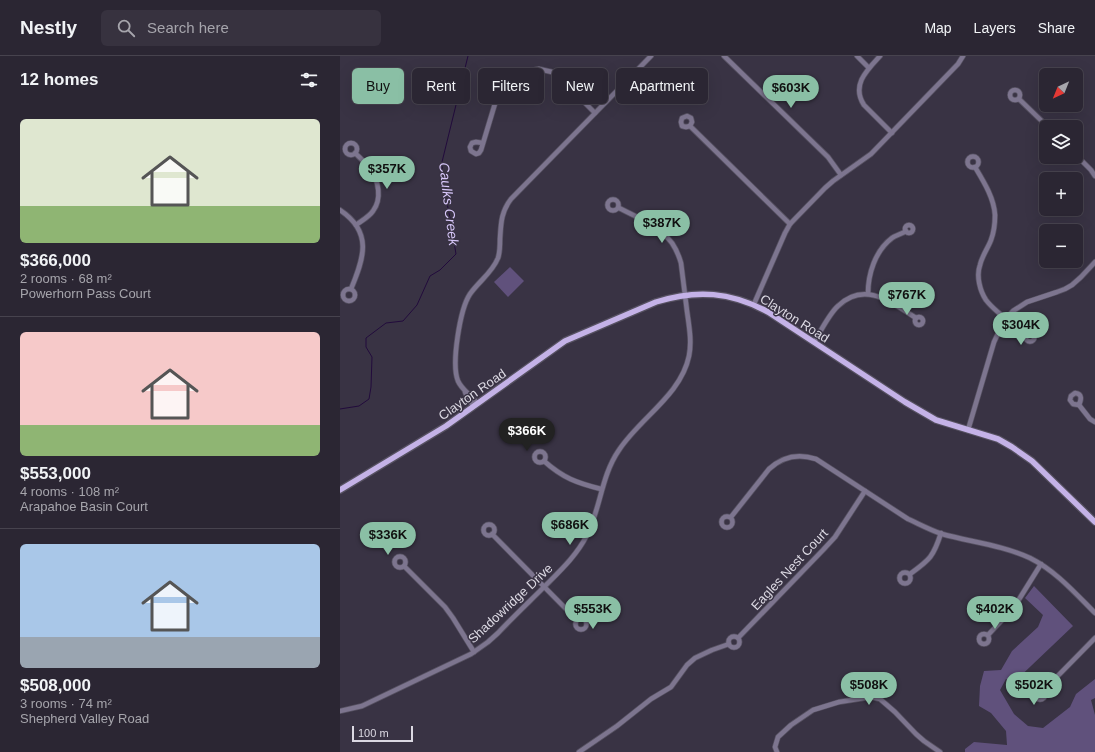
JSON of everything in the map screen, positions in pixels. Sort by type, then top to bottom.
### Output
[{"type":"main road","name":"Clayton Road","points":[[340,490],[446,426],[565,340],[656,302],[685,295],[712,294],[740,299],[754,304],[927,415],[936,420],[998,439],[1020,452],[1032,461],[1095,522]]},
{"type":"street","points":[[475,405],[476,402],[458,381],[455,365],[460,327],[465,305],[470,294],[495,264],[498,256],[501,218],[507,205],[516,193],[650,56]]},
{"type":"street","points":[[724,56],[828,157],[841,175]]},
{"type":"street","points":[[857,56],[869,68]]},
{"type":"street","points":[[880,56],[860,81],[859,91],[864,105],[892,133]]},
{"type":"street","points":[[754,304],[784,233],[790,224],[825,188],[871,154],[958,64],[963,56]]},
{"type":"street","points":[[544,69],[552,72],[557,76],[595,113]]},
{"type":"street","points":[[1019,99],[1041,120]]},
{"type":"street","points":[[483,143],[495,104]]},
{"type":"street","points":[[690,126],[790,224]]},
{"type":"street","points":[[355,154],[370,169],[376,179],[378,190],[377,203],[373,211],[356,225]]},
{"type":"street","points":[[1083,162],[1095,176]]},
{"type":"street","points":[[976,167],[992,200],[995,216],[992,236],[978,273],[982,292],[986,300],[991,305],[1026,334]]},
{"type":"street","name":"Shadowridge Drive","points":[[340,711],[362,706],[474,652],[488,642],[570,560],[583,542],[592,523],[610,466],[620,448],[678,382],[689,357],[691,343],[681,263],[672,243],[664,234],[646,221],[619,208]]},
{"type":"street","points":[[340,210],[356,225],[362,240],[363,252],[360,268],[351,289]]},
{"type":"street","points":[[868,294],[868,284],[872,266],[880,251],[893,238],[906,232]]},
{"type":"street","points":[[968,430],[994,342],[1006,318],[1013,311],[1027,302],[1065,289],[1072,285],[1095,262]]},
{"type":"street","points":[[814,342],[838,306],[851,297],[859,294],[868,294],[883,298],[916,318]]},
{"type":"street","points":[[1079,405],[1090,419],[1095,422]]},
{"type":"street","points":[[731,517],[769,470],[781,460],[792,456],[802,456],[816,459],[908,519],[924,527],[941,533],[1017,553],[1041,564],[1061,579],[1095,613]]},
{"type":"street","points":[[544,461],[561,475],[569,479],[602,489]]},
{"type":"street","name":"Eagles Nest Court","points":[[738,638],[835,537],[865,491]]},
{"type":"street","points":[[910,574],[931,557],[941,533]]},
{"type":"street","points":[[492,534],[577,620]]},
{"type":"street","points":[[988,635],[1018,601],[1041,564]]},
{"type":"street","points":[[404,566],[445,607],[474,652]]},
{"type":"street","name":"Eagles Nest Court","points":[[729,644],[732,637],[738,638]]},
{"type":"street","name":"Eagles Nest Court","points":[[578,752],[617,726],[651,699],[671,687],[687,665],[695,658],[729,644],[733,647],[738,646],[740,641],[738,638]]},
{"type":"street","points":[[1044,690],[1095,638]]},
{"type":"street","points":[[777,752],[775,747],[778,737],[798,720],[813,710],[839,702],[871,697],[880,699],[916,734],[940,752]]},
{"type":"shaded area","points":[[510,267],[524,281],[508,297],[494,282]]},
{"type":"shaded area","points":[[1034,586],[1073,626],[1013,683],[1006,679],[1000,690],[1014,714],[1028,726],[1043,728],[1070,707],[1076,694],[1095,679],[1095,698],[1091,700],[1095,715],[1095,752],[965,752],[965,749],[974,742],[1007,745],[1006,731],[991,713],[979,706],[980,686],[984,671],[1001,670],[1012,651],[1038,627],[1043,615],[1025,598]]},
{"type":"waterway","name":"Caulks Creek","points":[[340,409],[359,406],[369,399],[372,357],[366,347],[366,338],[386,323],[403,321],[417,305],[430,276],[440,270],[456,254],[443,183],[442,162],[468,56]]}]
